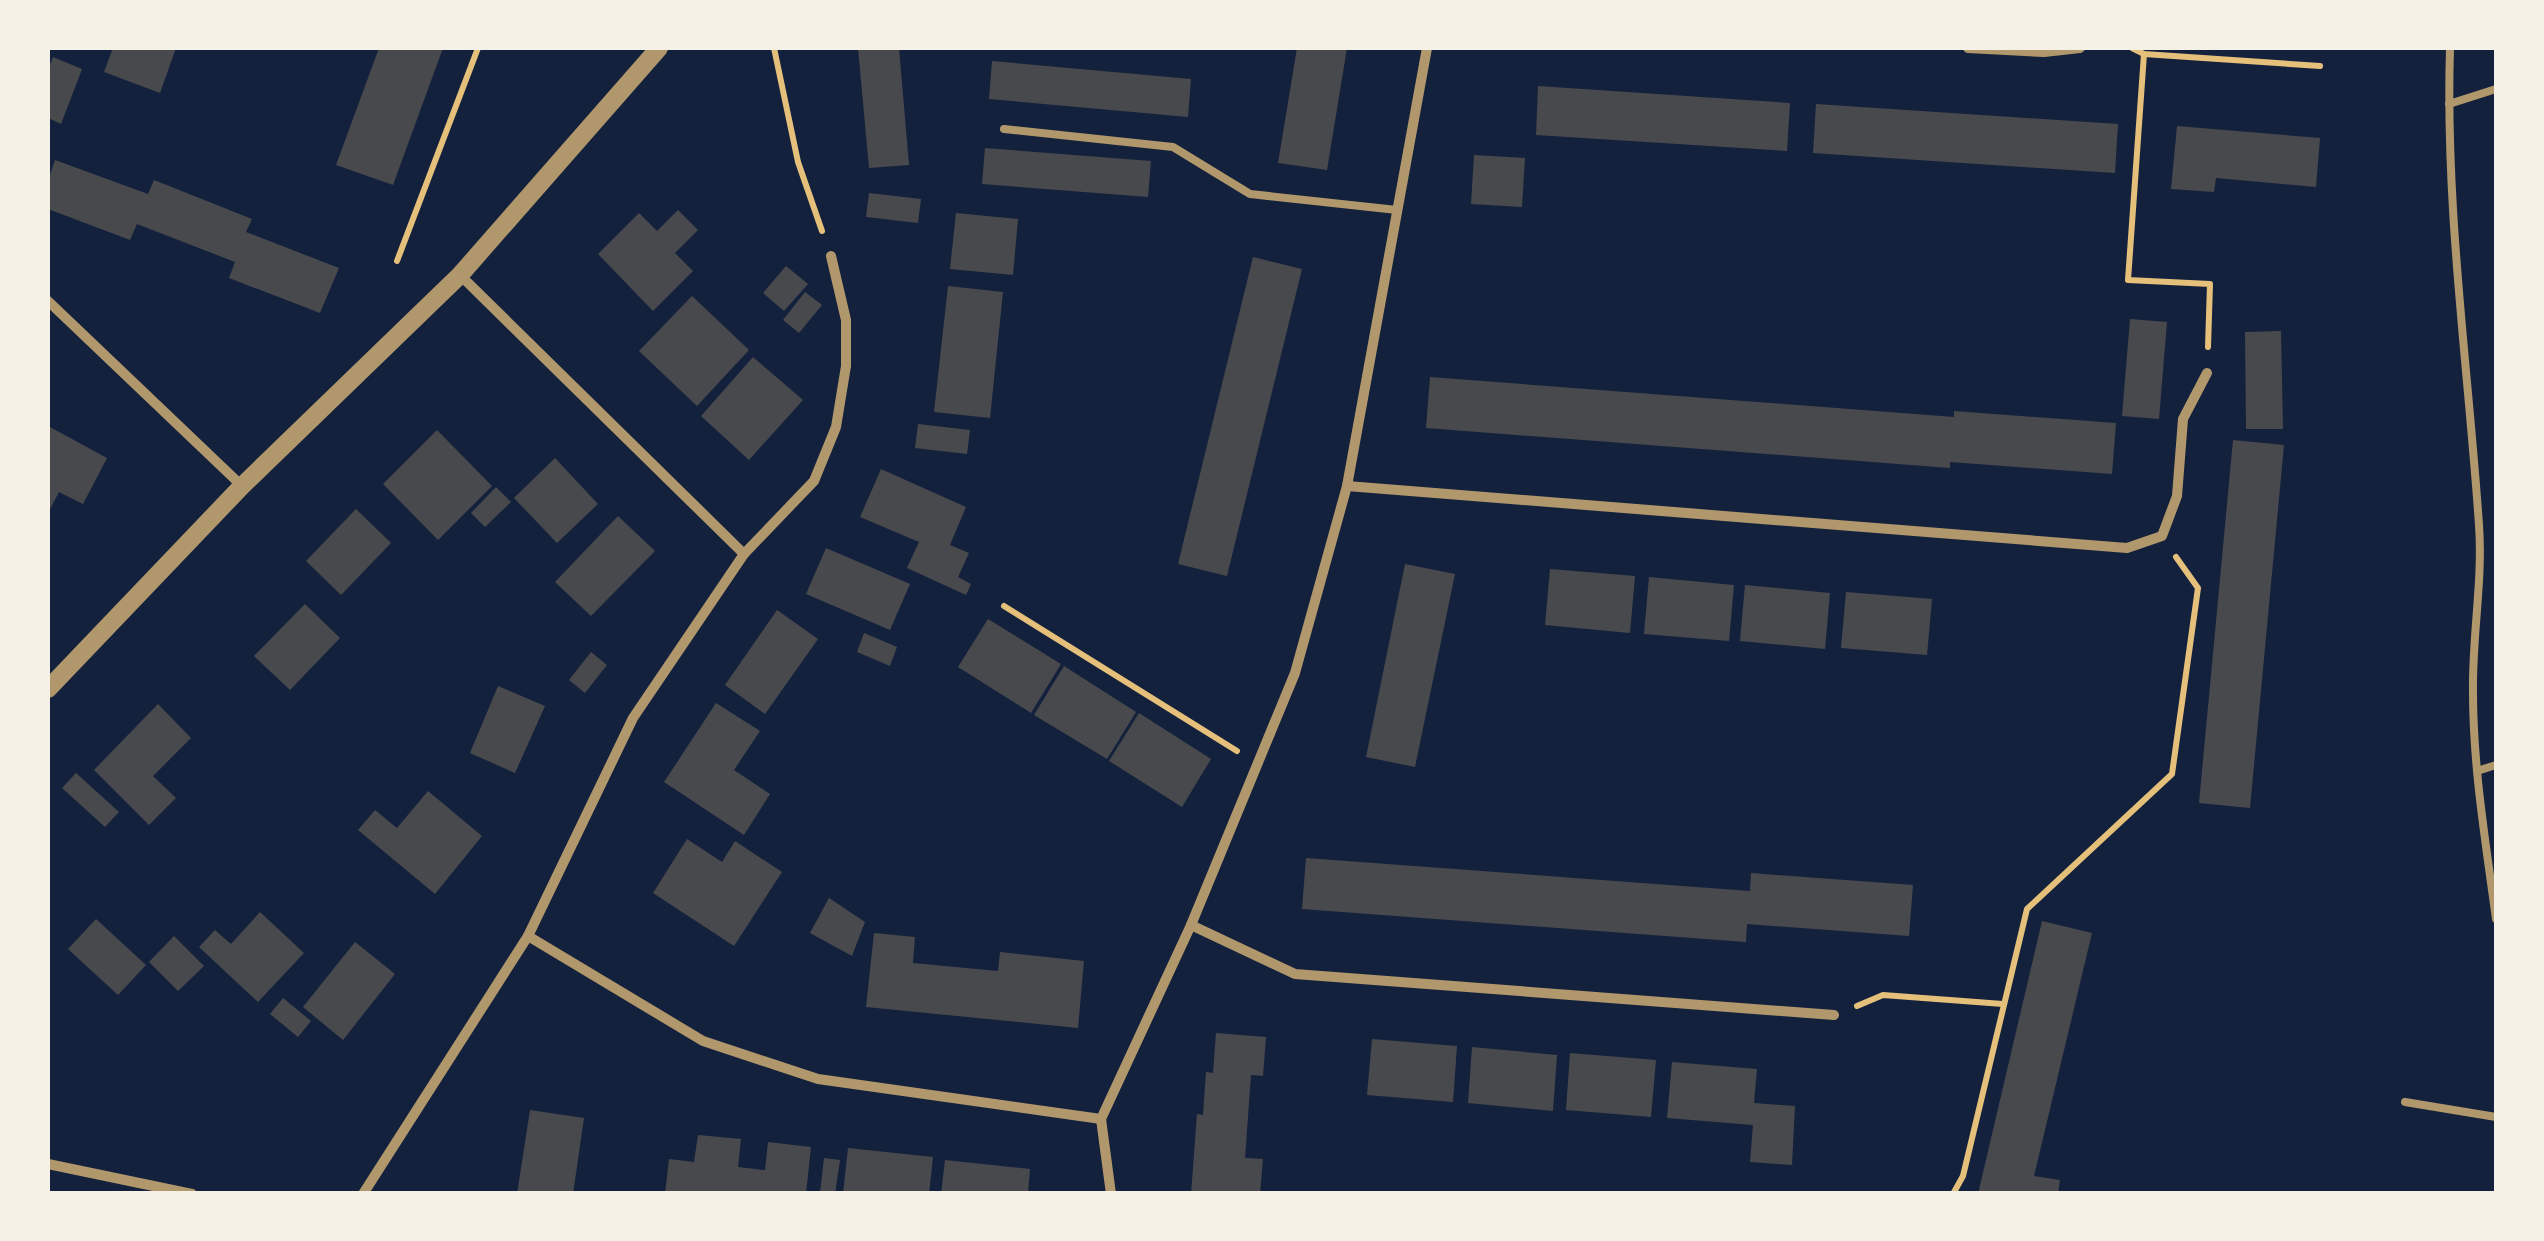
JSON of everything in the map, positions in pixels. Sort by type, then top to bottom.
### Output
[{"type":"street","points":[[48,689],[242,486],[460,275],[660,48]]},
{"type":"street","points":[[1111,1194],[1101,1119],[1192,925],[1295,673],[1347,486],[1427,48]]},
{"type":"street","points":[[1968,48],[2044,52],[2080,48]]},
{"type":"street","points":[[363,1194],[528,936],[632,718],[744,554],[814,481],[836,427],[846,366],[846,320],[831,256]]},
{"type":"street","points":[[460,275],[744,554]]},
{"type":"street","points":[[48,300],[242,486]]},
{"type":"street","points":[[1347,486],[2127,548],[2162,536],[2177,496],[2183,419],[2208,373]]},
{"type":"street","points":[[1192,925],[1295,974],[1834,1015]]},
{"type":"street","points":[[528,936],[703,1041],[802,1074],[1101,1119]]},
{"type":"street","points":[[48,1164],[192,1194]]},
{"type":"lane","points":[[2450,48],[2452,236],[2479,528],[2480,608],[2472,689],[2477,771],[2496,919]]},
{"type":"lane","points":[[2448,104],[2496,89]]},
{"type":"lane","points":[[1004,129],[1173,147],[1250,194],[1397,210]]},
{"type":"lane","points":[[2477,771],[2496,765]]},
{"type":"lane","points":[[2405,1102],[2496,1118]]},
{"type":"path","points":[[397,261],[478,48]]},
{"type":"path","points":[[774,48],[798,162],[831,256]]},
{"type":"path","points":[[2132,48],[2144,54],[2320,66]]},
{"type":"path","points":[[2144,54],[2128,280],[2210,284],[2208,373]]},
{"type":"path","points":[[1953,1194],[1963,1176],[2027,908],[2172,774],[2198,588],[2162,536]]},
{"type":"path","points":[[1004,606],[1257,764]]},
{"type":"path","points":[[1834,1015],[1882,995],[2003,1004]]},
{"type":"building","points":[[113,48],[176,48],[160,93],[104,72]]},
{"type":"building","points":[[379,48],[443,48],[393,185],[336,165]]},
{"type":"building","points":[[858,48],[899,48],[909,165],[869,168]]},
{"type":"building","points":[[1297,48],[1347,48],[1327,170],[1278,163]]},
{"type":"building","points":[[53,57],[82,69],[61,124],[48,118],[48,70]]},
{"type":"building","points":[[992,61],[1191,79],[1188,117],[989,99]]},
{"type":"building","points":[[1538,86],[1790,103],[1787,151],[1536,135]]},
{"type":"building","points":[[1816,104],[2118,124],[2115,173],[1813,153]]},
{"type":"building","points":[[2177,126],[2320,138],[2316,187],[2216,178],[2214,192],[2171,189]]},
{"type":"building","points":[[985,148],[1151,161],[1148,197],[982,184]]},
{"type":"building","points":[[1474,155],[1525,158],[1522,207],[1471,204]]},
{"type":"building","points":[[55,160],[148,194],[154,180],[252,219],[246,232],[339,268],[320,313],[229,278],[235,262],[137,224],[130,240],[48,209],[48,181]]},
{"type":"building","points":[[869,193],[921,199],[918,223],[866,217]]},
{"type":"building","points":[[678,210],[698,230],[675,253],[693,271],[653,311],[598,254],[639,213],[657,231]]},
{"type":"building","points":[[956,213],[1018,219],[1013,275],[950,269]]},
{"type":"building","points":[[1253,257],[1302,269],[1227,576],[1178,564]]},
{"type":"building","points":[[786,266],[808,284],[784,311],[763,293]]},
{"type":"building","points":[[948,286],[1003,292],[990,418],[934,412]]},
{"type":"building","points":[[805,292],[822,305],[799,333],[783,320]]},
{"type":"building","points":[[692,296],[749,350],[697,406],[639,351]]},
{"type":"building","points":[[2130,319],[2167,322],[2159,419],[2122,416]]},
{"type":"building","points":[[2281,331],[2283,429],[2246,429],[2245,332]]},
{"type":"building","points":[[753,357],[803,400],[749,460],[701,416]]},
{"type":"building","points":[[1430,377],[1954,417],[1954,411],[2116,423],[2112,474],[1950,462],[1950,468],[1426,428]]},
{"type":"building","points":[[918,424],[970,430],[967,454],[915,448]]},
{"type":"building","points":[[48,426],[107,458],[83,504],[59,492],[48,513]]},
{"type":"building","points":[[437,430],[492,486],[438,540],[383,484]]},
{"type":"building","points":[[2233,440],[2284,445],[2250,808],[2199,803]]},
{"type":"building","points":[[555,458],[598,504],[557,543],[514,498]]},
{"type":"building","points":[[881,469],[966,507],[950,545],[969,553],[958,577],[971,584],[966,595],[907,568],[919,542],[860,517]]},
{"type":"building","points":[[496,487],[511,502],[485,527],[471,513]]},
{"type":"building","points":[[356,509],[391,543],[341,595],[306,561]]},
{"type":"building","points":[[618,516],[655,551],[591,616],[555,582]]},
{"type":"building","points":[[826,548],[910,584],[890,630],[806,594]]},
{"type":"building","points":[[1405,564],[1455,574],[1415,767],[1366,757]]},
{"type":"building","points":[[1550,569],[1635,576],[1630,633],[1545,625]]},
{"type":"building","points":[[1649,577],[1734,585],[1729,641],[1644,634]]},
{"type":"building","points":[[1745,585],[1830,593],[1825,649],[1740,641]]},
{"type":"building","points":[[1846,592],[1932,599],[1927,655],[1841,648]]},
{"type":"building","points":[[305,604],[340,638],[290,690],[254,656]]},
{"type":"building","points":[[777,610],[818,639],[765,714],[725,685]]},
{"type":"building","points":[[988,619],[1061,664],[1031,713],[958,667]]},
{"type":"building","points":[[864,633],[897,647],[890,666],[857,652]]},
{"type":"building","points":[[591,652],[607,665],[585,693],[569,680]]},
{"type":"building","points":[[1064,666],[1136,712],[1107,759],[1034,715]]},
{"type":"building","points":[[498,686],[545,706],[515,773],[470,753]]},
{"type":"building","points":[[716,703],[760,731],[734,770],[770,794],[744,835],[664,782]]},
{"type":"building","points":[[158,704],[191,738],[153,776],[176,798],[149,825],[94,770]]},
{"type":"building","points":[[1139,713],[1211,759],[1182,807],[1109,761]]},
{"type":"building","points":[[76,773],[119,812],[105,827],[62,788]]},
{"type":"building","points":[[428,791],[482,836],[435,894],[358,830],[375,810],[397,828]]},
{"type":"building","points":[[687,839],[722,862],[735,841],[782,872],[734,946],[653,893]]},
{"type":"building","points":[[1306,858],[1750,891],[1751,873],[1913,885],[1909,936],[1747,924],[1746,942],[1302,909]]},
{"type":"building","points":[[829,898],[865,922],[852,956],[810,933]]},
{"type":"building","points":[[260,912],[304,953],[258,1002],[199,947],[215,930],[231,944]]},
{"type":"building","points":[[96,919],[146,965],[118,995],[68,949]]},
{"type":"building","points":[[2042,921],[2092,933],[2034,1176],[2060,1180],[2058,1194],[1978,1194]]},
{"type":"building","points":[[874,933],[915,937],[913,963],[998,971],[1000,952],[1084,961],[1078,1028],[866,1007]]},
{"type":"building","points":[[174,936],[204,966],[178,991],[149,962]]},
{"type":"building","points":[[355,942],[395,974],[343,1040],[303,1007]]},
{"type":"building","points":[[283,998],[311,1021],[298,1037],[270,1014]]},
{"type":"building","points":[[1216,1033],[1266,1037],[1263,1076],[1251,1075],[1245,1158],[1263,1159],[1260,1194],[1191,1194],[1197,1114],[1203,1115],[1206,1072],[1213,1073]]},
{"type":"building","points":[[1372,1039],[1457,1046],[1453,1102],[1367,1095]]},
{"type":"building","points":[[1472,1047],[1557,1055],[1553,1111],[1468,1103]]},
{"type":"building","points":[[1570,1053],[1656,1060],[1651,1117],[1566,1110]]},
{"type":"building","points":[[1672,1062],[1757,1069],[1754,1103],[1795,1106],[1792,1165],[1750,1162],[1753,1125],[1667,1118]]},
{"type":"building","points":[[530,1110],[584,1118],[573,1194],[517,1194]]},
{"type":"building","points":[[698,1135],[741,1139],[738,1167],[765,1170],[768,1142],[811,1147],[806,1194],[665,1194],[669,1159],[694,1162]]},
{"type":"building","points":[[848,1148],[933,1157],[929,1194],[843,1194]]},
{"type":"building","points":[[824,1158],[840,1160],[835,1194],[820,1193]]},
{"type":"building","points":[[945,1160],[1030,1169],[1028,1194],[941,1194]]}]
